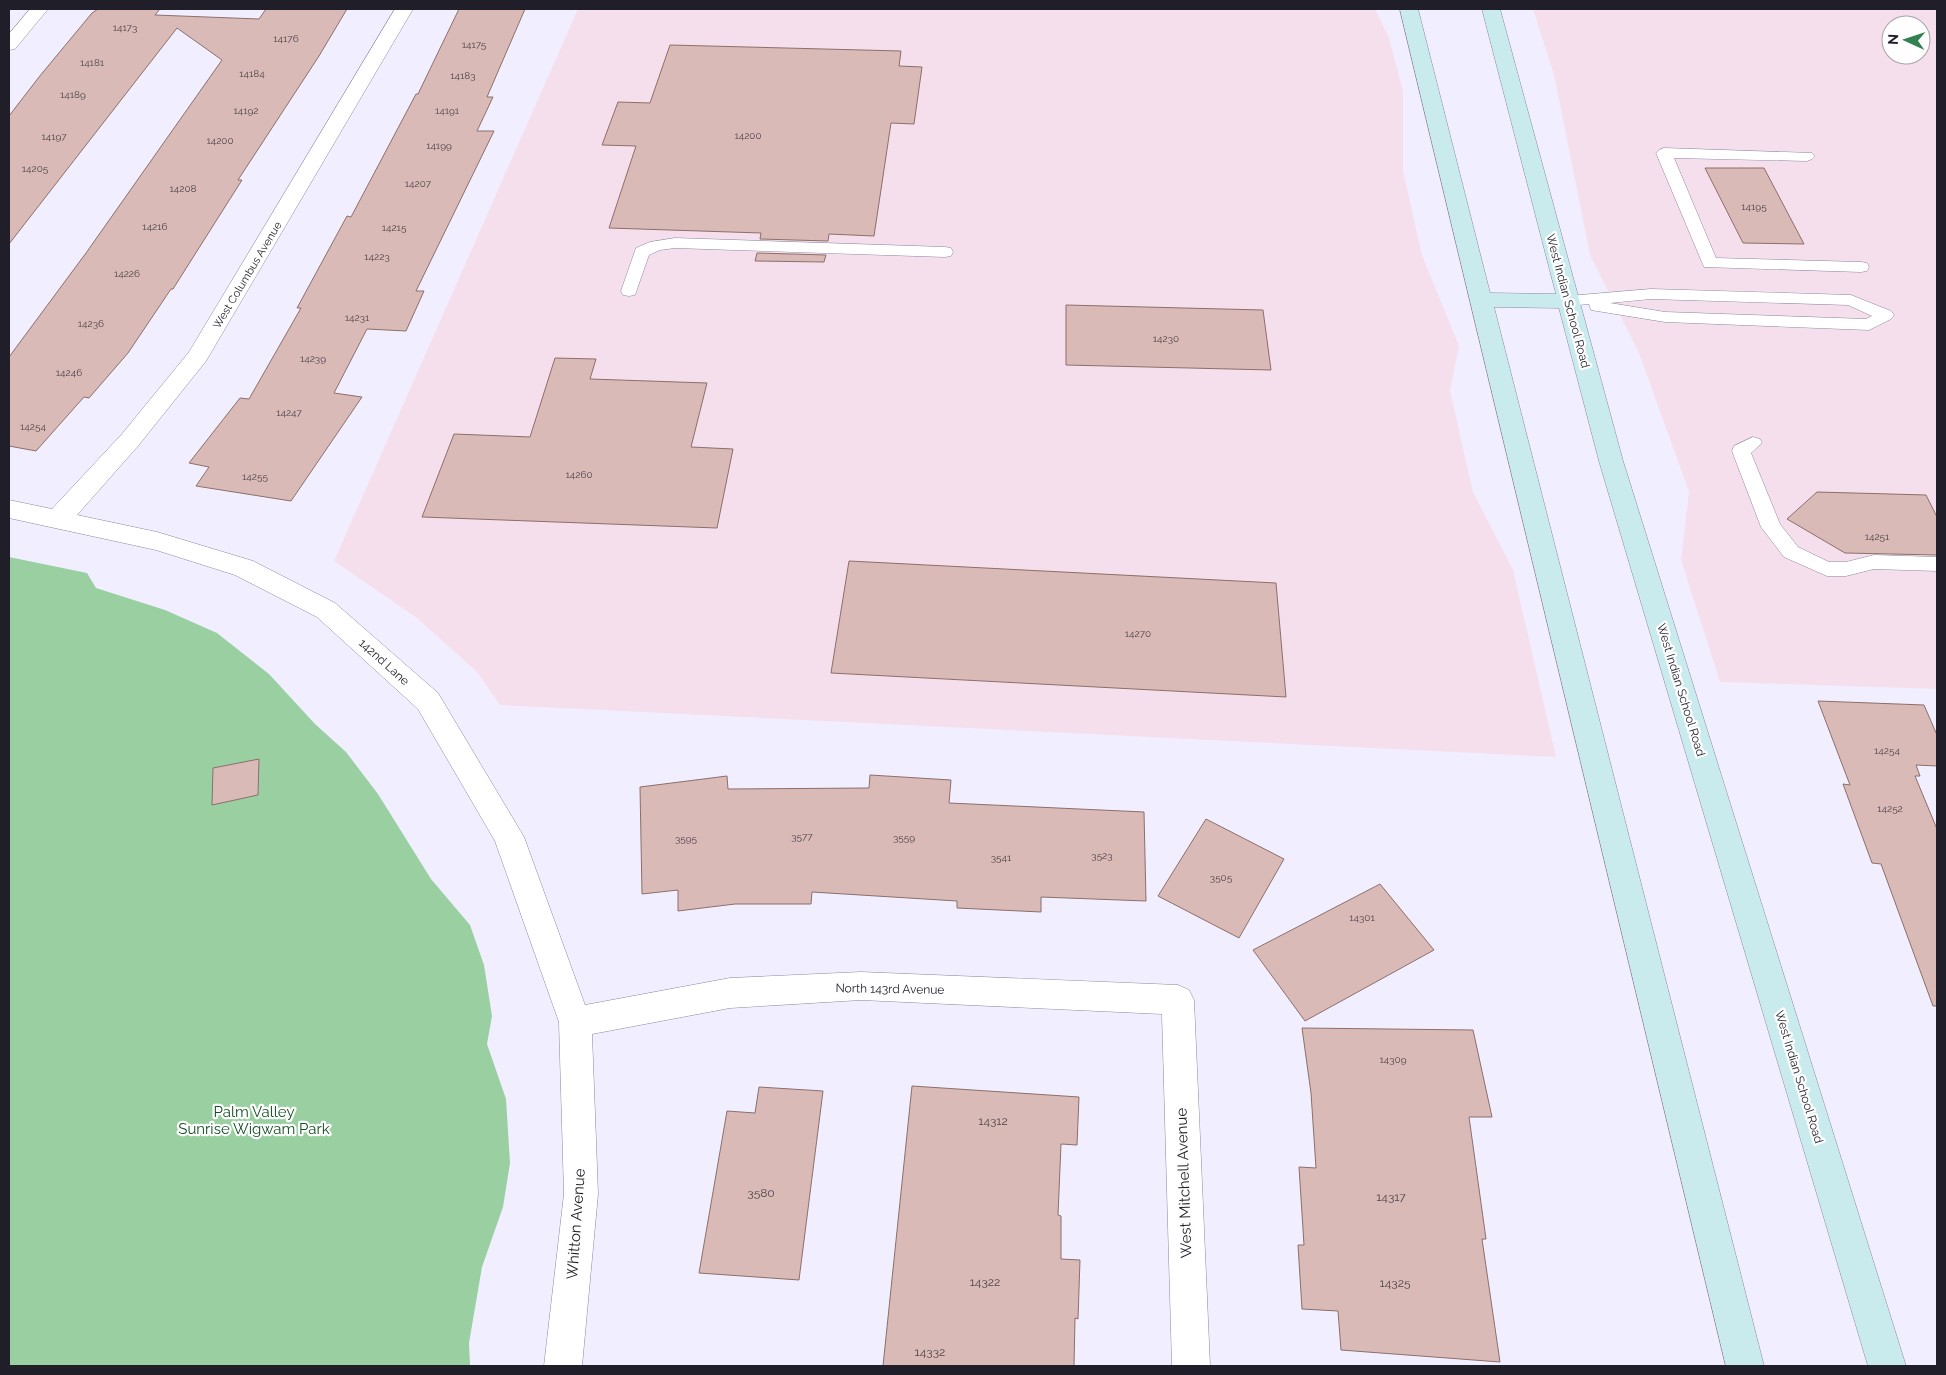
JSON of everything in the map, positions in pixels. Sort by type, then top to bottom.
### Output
[{"type":"main road","points":[[1409,9],[1745,1366]]},
{"type":"main road","name":"West Indian School Road","points":[[1491,9],[1612,461],[1888,1366]]},
{"type":"main road","points":[[1480,300],[1568,302]]},
{"type":"street","points":[[9,45],[39,9]]},
{"type":"street","name":"West Columbus Avenue","points":[[58,518],[130,440],[198,356],[404,9]]},
{"type":"street","name":"142nd Lane","points":[[9,509],[157,540],[244,568],[326,610],[428,701],[509,837],[575,1022]]},
{"type":"street","name":"North 143rd Avenue","points":[[575,1022],[730,993],[861,986],[1178,1000]]},
{"type":"street","name":"West Mitchell Avenue","points":[[1178,1000],[1191,1366]]},
{"type":"street","name":"Whitton Avenue","points":[[563,1366],[581,1194],[575,1022]]},
{"type":"lane","points":[[1808,156],[1664,153],[1710,262],[1861,267]]},
{"type":"lane","points":[[629,291],[642,252],[656,245],[675,243],[945,252]]},
{"type":"lane","points":[[1651,294],[1851,300],[1885,316],[1869,324],[1665,317],[1568,302],[1651,294]]},
{"type":"lane","points":[[1753,443],[1741,451],[1771,527],[1791,552],[1827,569],[1846,569],[1874,562],[1937,564]]},
{"type":"shaded area","points":[[578,9],[1375,9],[1389,38],[1403,91],[1403,171],[1422,255],[1459,346],[1450,391],[1473,492],[1513,570],[1556,757],[500,705],[477,672],[417,618],[334,561]]},
{"type":"shaded area","points":[[1533,9],[1937,9],[1937,689],[1720,682],[1681,560],[1689,492],[1639,353],[1590,255],[1554,75]]},
{"type":"green space","name":"Palm Valley Sunrise Wigwam Park","points":[[9,557],[87,573],[96,588],[165,610],[217,633],[269,674],[315,724],[346,752],[378,794],[431,879],[470,925],[484,965],[492,1016],[487,1044],[506,1099],[510,1163],[503,1207],[482,1267],[469,1343],[470,1366],[9,1366]]},
{"type":"building","points":[[98,9],[160,9],[155,15],[259,19],[266,9],[347,9],[319,56],[238,180],[242,180],[173,289],[171,289],[128,353],[89,398],[84,397],[36,451],[9,446],[9,357],[86,253],[222,60],[177,28],[9,244],[9,116],[92,13]]},
{"type":"building","points":[[459,9],[525,9],[487,97],[493,97],[477,131],[494,131],[416,291],[424,291],[406,331],[367,329],[334,393],[362,397],[291,501],[196,486],[209,467],[189,463],[240,398],[249,399],[301,308],[297,308],[347,216],[351,217],[416,94],[418,94]]},
{"type":"building","points":[[670,45],[901,51],[899,66],[922,67],[914,124],[891,123],[874,236],[829,234],[828,241],[760,239],[761,233],[609,228],[636,146],[602,145],[618,102],[650,103]]},
{"type":"building","points":[[1705,168],[1764,168],[1804,244],[1743,243]]},
{"type":"building","points":[[757,253],[826,255],[824,262],[755,261]]},
{"type":"building","points":[[1066,305],[1263,310],[1271,370],[1066,365]]},
{"type":"building","points":[[555,358],[596,359],[590,379],[707,383],[691,447],[733,449],[717,528],[422,517],[454,434],[530,437]]},
{"type":"building","points":[[1817,492],[1926,495],[1937,517],[1937,555],[1845,553],[1787,519]]},
{"type":"building","points":[[849,561],[1276,583],[1286,697],[831,673]]},
{"type":"building","points":[[1818,701],[1924,705],[1937,735],[1937,766],[1916,765],[1920,776],[1915,776],[1937,829],[1937,1006],[1933,1006],[1881,864],[1872,863],[1843,784],[1850,785]]},
{"type":"building","points":[[259,759],[258,795],[212,805],[213,768]]},
{"type":"building","points":[[870,775],[951,780],[949,803],[1144,812],[1146,901],[1041,897],[1041,912],[957,908],[957,901],[812,892],[811,904],[735,904],[678,911],[678,890],[642,894],[640,787],[727,776],[728,789],[869,788]]},
{"type":"building","points":[[1206,819],[1284,859],[1239,938],[1158,896]]},
{"type":"building","points":[[1380,884],[1434,950],[1305,1021],[1253,950]]},
{"type":"building","points":[[1302,1028],[1473,1030],[1492,1117],[1469,1117],[1486,1239],[1482,1239],[1500,1362],[1341,1350],[1338,1311],[1302,1309],[1298,1245],[1304,1245],[1299,1167],[1316,1168],[1311,1093]]},
{"type":"building","points":[[912,1086],[1079,1097],[1077,1145],[1061,1144],[1058,1215],[1061,1216],[1061,1259],[1080,1260],[1078,1319],[1075,1318],[1074,1366],[883,1366]]},
{"type":"building","points":[[759,1087],[823,1091],[799,1280],[699,1273],[727,1111],[755,1113]]}]
